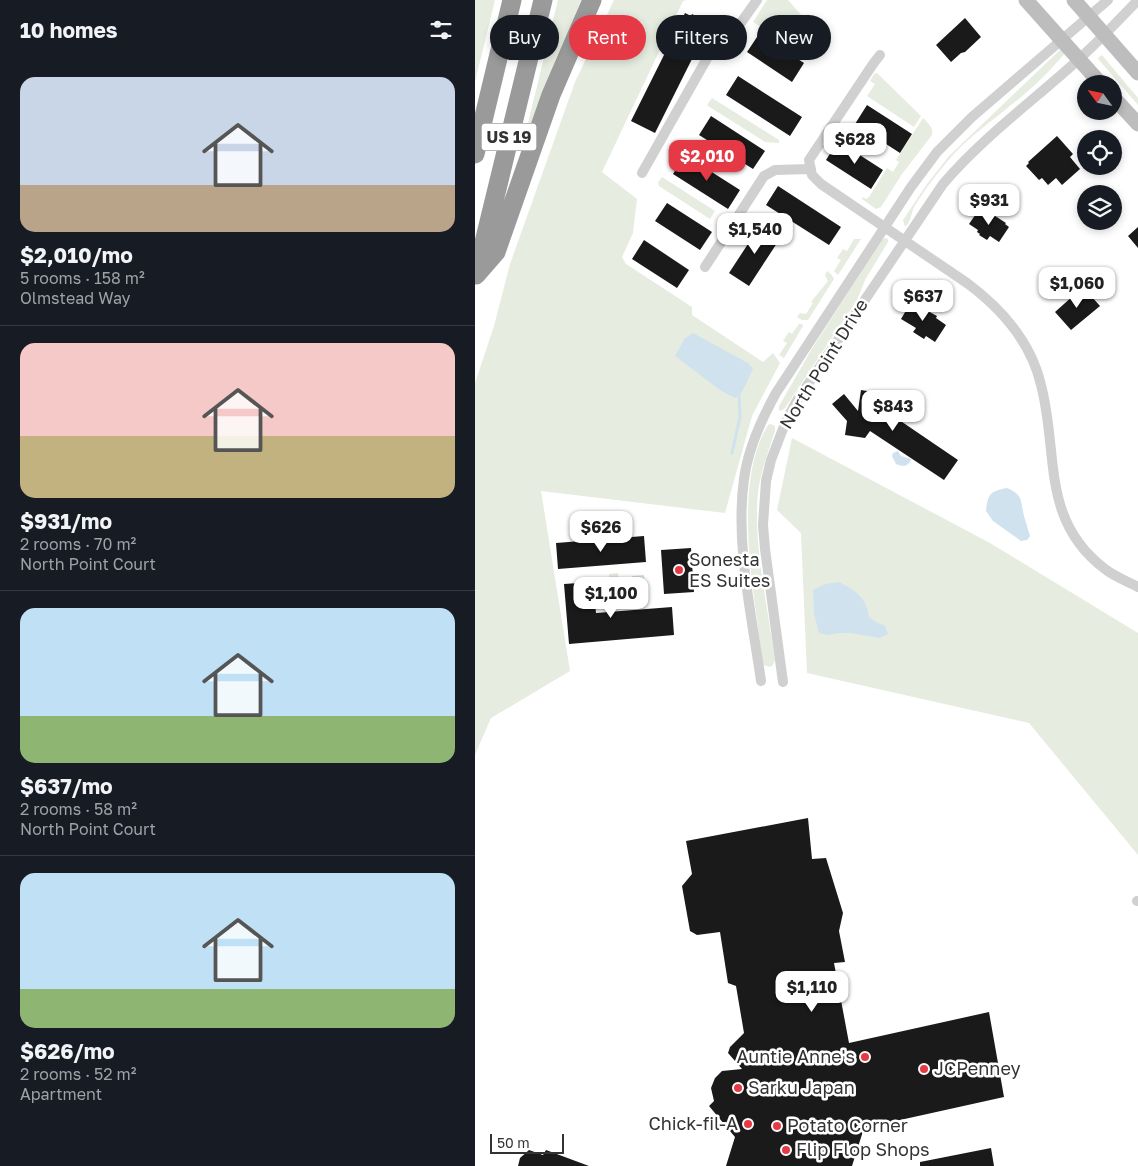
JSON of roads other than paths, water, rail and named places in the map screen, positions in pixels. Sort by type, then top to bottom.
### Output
[{"type":"highway","name":"US 19","points":[[475,154],[512,0]]},
{"type":"highway","name":"US 19","points":[[475,277],[543,0]]},
{"type":"highway","points":[[475,277],[496,252],[548,102],[592,0]]},
{"type":"main road","points":[[1027,0],[1093,75]]},
{"type":"main road","points":[[1074,0],[1138,74]]},
{"type":"main road","points":[[1123,108],[1138,124]]},
{"type":"street","points":[[642,174],[718,38],[740,24],[757,0]]},
{"type":"street","name":"North Point Drive","points":[[761,681],[741,525],[743,492],[749,455],[764,415],[776,393],[923,169],[955,133],[1108,0]]},
{"type":"street","name":"North Point Drive","points":[[783,682],[763,525],[766,481],[771,460],[785,421],[943,184],[989,136],[1079,60],[1138,0]]},
{"type":"street","points":[[880,56],[809,160],[812,175],[821,184],[981,293],[1014,327],[1030,355],[1041,384],[1047,417],[1054,485],[1058,503],[1072,534],[1092,558],[1118,578],[1137,586]]},
{"type":"street","points":[[705,267],[764,176],[775,170],[810,169]]},
{"type":"water","points":[[693,333],[748,363],[753,369],[742,392],[735,398],[720,390],[675,356],[685,338]]},
{"type":"water","points":[[898,451],[901,456],[911,459],[907,465],[896,464],[892,456],[893,453]]},
{"type":"water","points":[[1007,488],[1019,496],[1030,536],[1027,540],[1021,541],[993,521],[986,511],[991,494],[997,490]]},
{"type":"water","points":[[644,575],[646,592],[634,594],[632,576]]},
{"type":"water","points":[[839,582],[859,595],[868,610],[869,617],[885,626],[888,634],[880,638],[851,633],[828,635],[819,633],[814,614],[813,590],[826,584]]},
{"type":"waterway","points":[[732,453],[740,417],[739,395]]},
{"type":"place","name":"Sonesta ES Suites","points":[[679,570]]},
{"type":"place","name":"Auntie Anne's","points":[[865,1057]]},
{"type":"place","name":"JCPenney","points":[[924,1069]]},
{"type":"place","name":"Sarku Japan","points":[[738,1088]]},
{"type":"place","name":"Chick-fil-A","points":[[748,1124]]},
{"type":"place","name":"Potato Corner","points":[[777,1126]]},
{"type":"place","name":"Flip Flop Shops","points":[[786,1150]]}]
